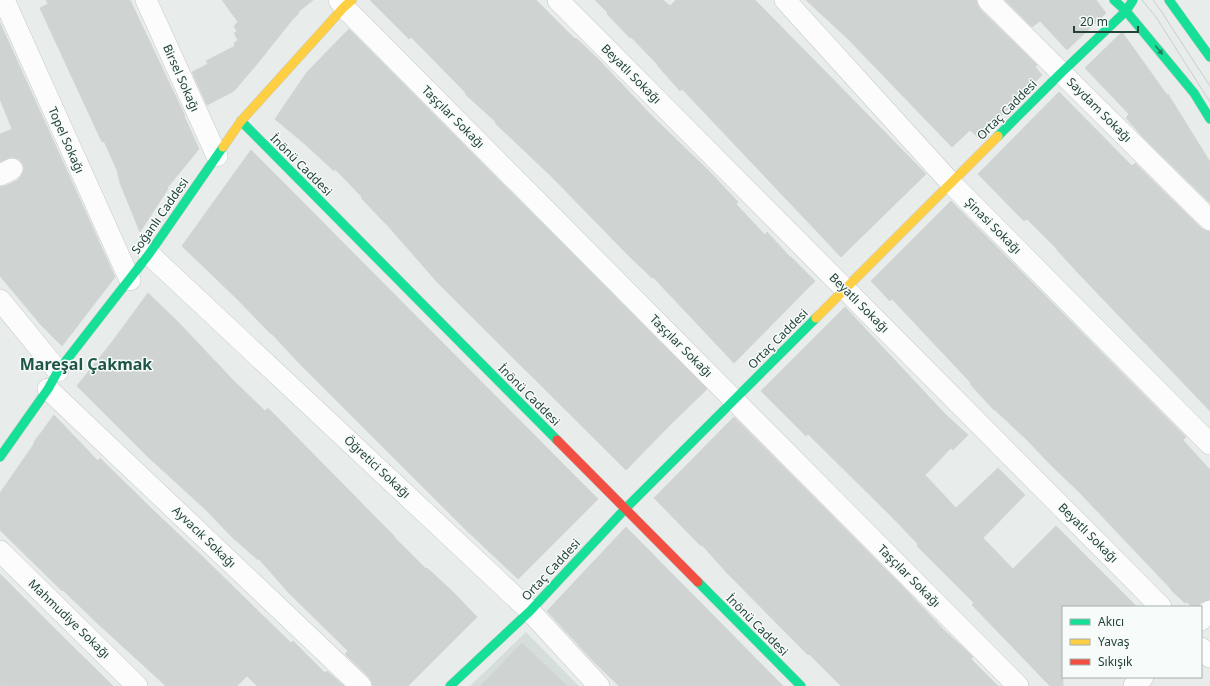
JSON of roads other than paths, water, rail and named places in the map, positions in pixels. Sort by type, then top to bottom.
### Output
[{"type":"street","name":"Topel Sokağı","points":[[4,0],[130,280]]},
{"type":"street","name":"Birsel Sokağı","points":[[146,0],[217,156]]},
{"type":"street","name":"Beyatlı Sokağı","points":[[558,0],[1160,606]]},
{"type":"street","name":"Şinasi Sokağı","points":[[785,0],[950,183],[1210,444]]},
{"type":"street","name":"Saydam Sokağı","points":[[988,0],[1210,220]]},
{"type":"street","points":[[1114,0],[1126,11],[1194,93],[1210,119]]},
{"type":"street","name":"Ortaç Caddesi","points":[[450,686],[530,610],[625,509],[950,183],[1126,11],[1133,0]]},
{"type":"street","points":[[1169,0],[1210,58]]},
{"type":"street","name":"Soğanlı Caddesi","points":[[0,457],[53,380],[149,254],[241,121],[345,2]]},
{"type":"street","name":"Taşçılar Sokağı","points":[[345,2],[734,400],[1018,686]]},
{"type":"street","name":"İnönü Caddesi","points":[[241,121],[800,686]]},
{"type":"street","name":"Öğretici Sokağı","points":[[149,254],[530,610],[599,686]]},
{"type":"street","name":"Ayvacık Sokağı","points":[[0,300],[53,380],[361,686]]},
{"type":"street","name":"Mahmudiye Sokağı","points":[[0,551],[137,686]]},
{"type":"street","points":[[1202,619],[1210,611]]},
{"type":"street","points":[[1202,649],[1210,657]]},
{"type":"street","points":[[1134,686],[1142,678]]},
{"type":"tram line","points":[[1142,0],[1156,17],[1210,102]]},
{"type":"tram line","points":[[1153,0],[1210,86]]},
{"type":"district","name":"Mareşal Çakmak","points":[[86,364]]}]
